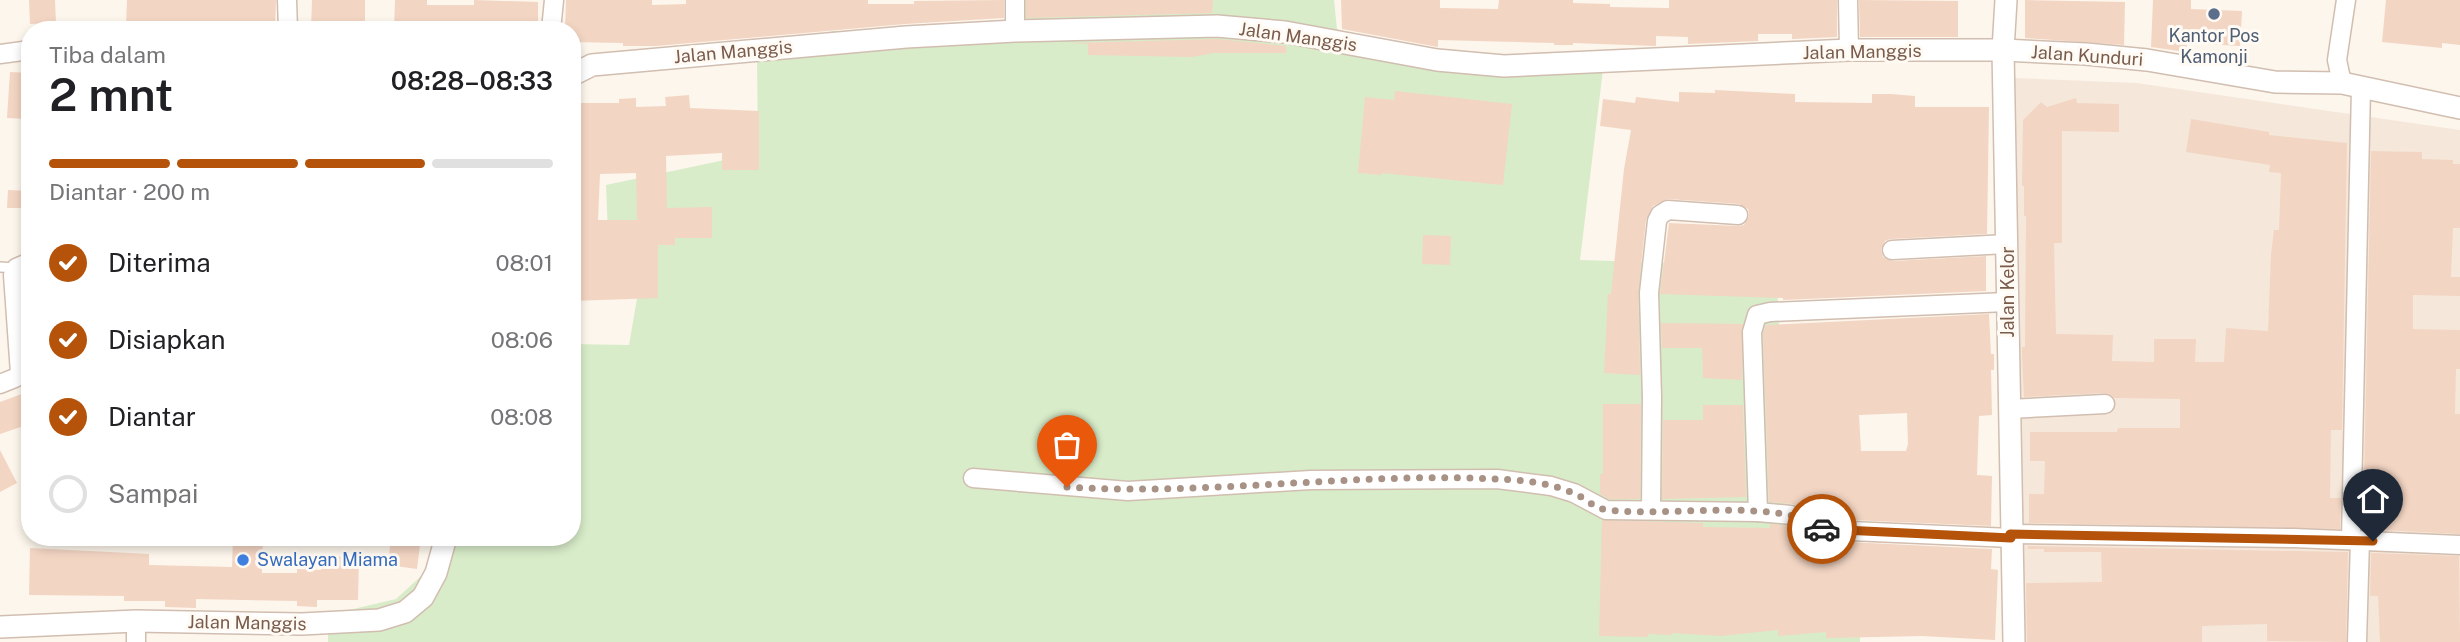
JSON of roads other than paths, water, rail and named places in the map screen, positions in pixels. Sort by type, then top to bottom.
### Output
[{"type":"street","points":[[287,0],[288,21]]},
{"type":"street","points":[[552,21],[554,0]]},
{"type":"street","points":[[1015,0],[1015,31]]},
{"type":"street","points":[[1848,0],[1849,50]]},
{"type":"street","name":"Jalan Kelor","points":[[2006,0],[2003,50],[2014,642]]},
{"type":"street","points":[[2346,0],[2337,60],[2351,86],[2357,642]]},
{"type":"street","name":"Jalan Manggis","points":[[582,65],[842,41],[1015,31],[1248,28],[1437,60],[1504,66],[1849,50],[2003,50]]},
{"type":"street","name":"Jalan Kunduri","points":[[2003,50],[2147,60],[2275,82],[2351,86],[2460,108]]},
{"type":"street","points":[[0,54],[21,51]]},
{"type":"street","points":[[1651,510],[1649,293],[1657,221],[1660,215],[1668,211],[1738,215]]},
{"type":"street","points":[[1892,250],[2007,244]]},
{"type":"street","points":[[0,384],[20,373],[12,282],[15,266]]},
{"type":"street","points":[[1758,512],[1752,332],[1758,315],[1770,312],[2007,302]]},
{"type":"street","points":[[2009,409],[2105,404]]},
{"type":"street","points":[[973,478],[1128,491],[1311,480],[1497,479],[1551,486],[1574,493],[1606,510],[1758,512],[1791,515],[1812,527],[1828,530],[2011,536],[2355,540],[2460,545]]},
{"type":"street","name":"Jalan Manggis","points":[[0,627],[136,631],[379,620],[405,612],[423,597],[436,573],[444,546]]},
{"type":"place","name":"Kantor Pos Kamonji","points":[[2214,14]]},
{"type":"place","name":"Swalayan Miama","points":[[243,560]]}]
